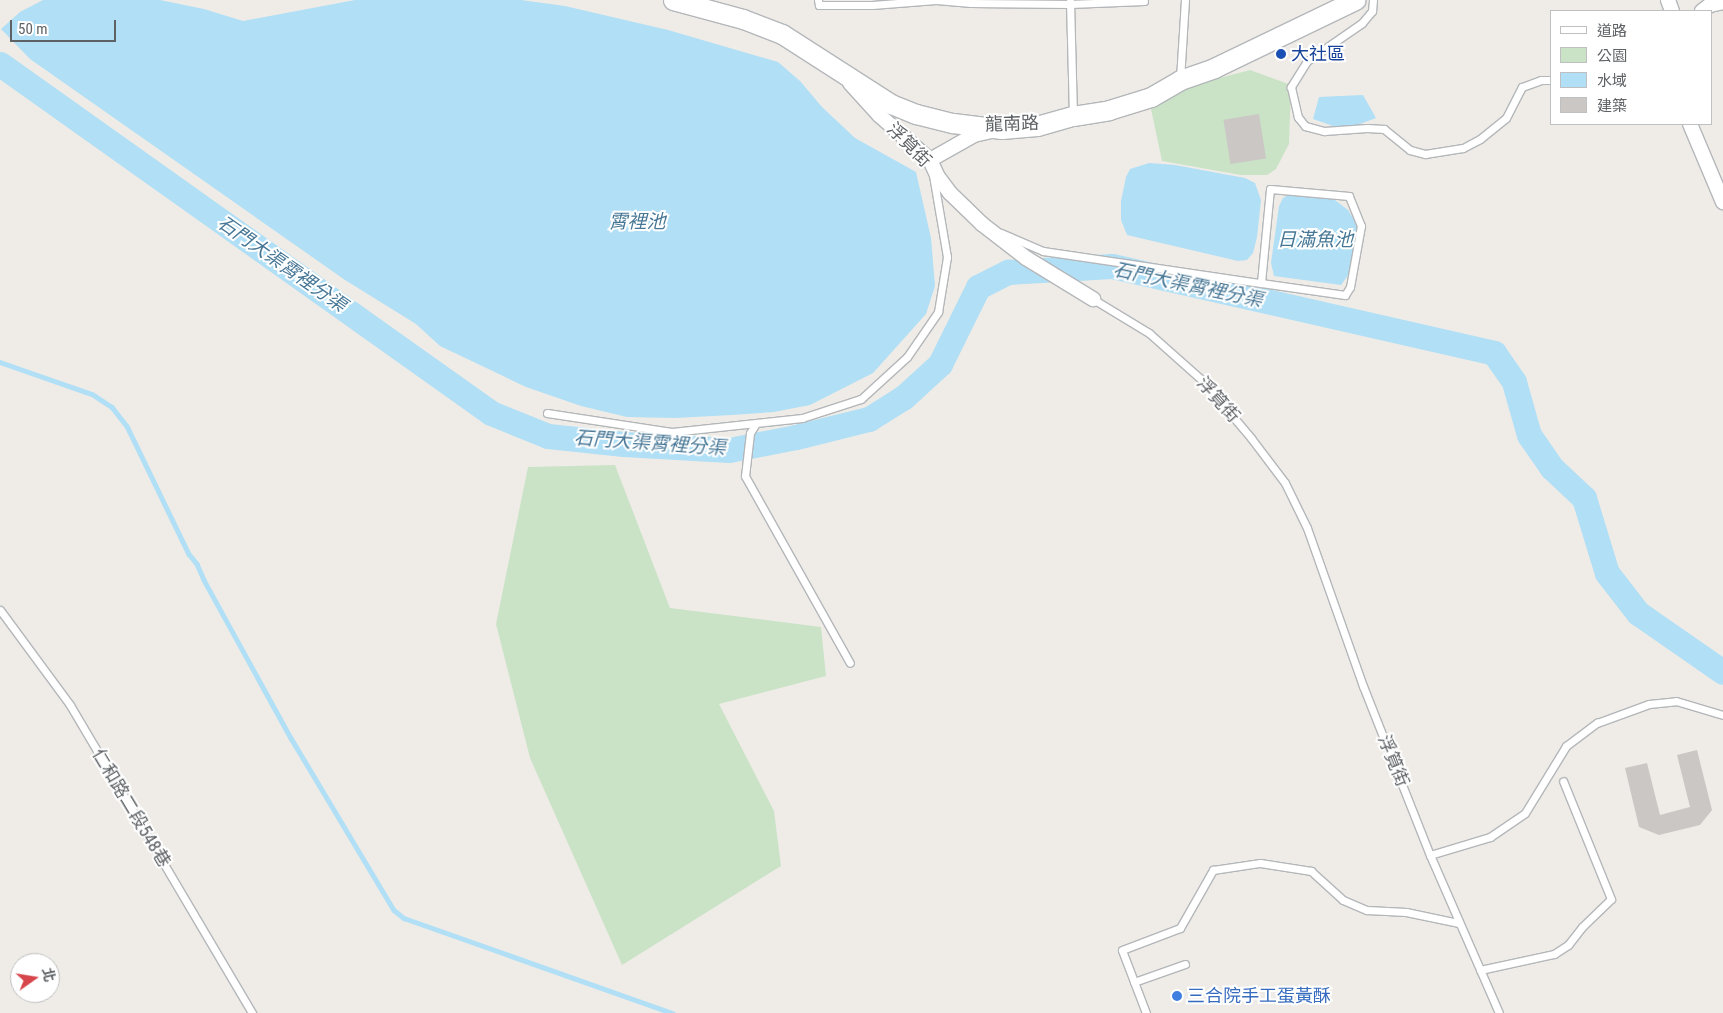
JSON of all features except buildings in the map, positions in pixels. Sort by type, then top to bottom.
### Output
[{"type":"main road","name":"龍南路","points":[[673,0],[744,19],[782,34],[891,104],[916,114],[953,123],[1002,129],[1037,126],[1151,98],[1180,80],[1214,68],[1354,0]]},
{"type":"street","points":[[1703,10],[1710,5],[1723,2]]},
{"type":"street","name":"浮筧街","points":[[840,72],[879,115],[930,160],[938,177],[950,193],[982,224],[1026,258],[1093,300]]},
{"type":"street","points":[[1690,125],[1723,202]]},
{"type":"street","points":[[930,160],[974,135],[1002,129]]},
{"type":"lane","points":[[818,3],[936,0],[971,3],[1002,1],[1144,1]]},
{"type":"lane","points":[[1180,80],[1185,0]]},
{"type":"lane","points":[[1373,0],[1372,11],[1362,23],[1306,61],[1291,87],[1298,118],[1305,126],[1324,131],[1367,128],[1384,129],[1410,150],[1424,154],[1462,148],[1480,139],[1506,118],[1522,87],[1541,80],[1550,80]]},
{"type":"lane","points":[[1070,2],[1073,116]]},
{"type":"lane","points":[[547,413],[672,432],[755,425],[802,418],[861,399],[907,357],[938,312],[947,257],[930,160]]},
{"type":"lane","points":[[982,224],[1042,251],[1261,283],[1345,295],[1350,287],[1361,226],[1349,196],[1270,189],[1261,283]]},
{"type":"lane","name":"浮筧街","points":[[1093,300],[1149,333],[1203,381],[1251,438],[1285,483],[1307,528],[1363,686],[1430,855],[1458,923],[1499,1013]]},
{"type":"lane","points":[[755,425],[750,433],[746,476],[850,663]]},
{"type":"lane","name":"仁和路二段548巷","points":[[0,610],[70,705],[252,1013]]},
{"type":"lane","points":[[1430,855],[1490,837],[1525,813],[1566,746],[1597,723],[1649,704],[1676,701],[1723,715]]},
{"type":"lane","points":[[1480,970],[1554,954],[1568,946],[1582,927],[1611,899],[1563,781]]},
{"type":"lane","points":[[1146,1013],[1122,950],[1180,928],[1213,870],[1260,863],[1311,871],[1343,900],[1367,910],[1406,912],[1458,923]]},
{"type":"lane","points":[[1134,982],[1185,964]]},
{"type":"green space","points":[[1250,70],[1291,85],[1289,144],[1276,169],[1267,175],[1241,175],[1162,161],[1151,109],[1185,87]]},
{"type":"green space","points":[[615,465],[670,608],[821,627],[826,676],[719,704],[774,811],[781,866],[622,965],[530,758],[496,624],[528,467]]},
{"type":"water","name":"霄裡池","points":[[43,0],[160,0],[204,9],[243,21],[355,0],[521,0],[565,6],[668,30],[778,62],[800,81],[822,107],[855,138],[916,172],[931,238],[935,286],[926,314],[873,373],[810,405],[774,412],[675,418],[627,417],[581,406],[526,387],[440,346],[416,324],[345,280],[30,59],[1,29],[20,12]]},
{"type":"water","points":[[1363,95],[1376,118],[1349,128],[1336,127],[1313,119],[1319,97]]},
{"type":"water","points":[[1149,163],[1175,165],[1245,178],[1255,183],[1261,200],[1257,237],[1253,253],[1247,260],[1238,261],[1127,235],[1121,220],[1121,201],[1126,177],[1130,169]]},
{"type":"water","name":"日滿魚池","points":[[1292,193],[1331,197],[1348,210],[1356,223],[1357,234],[1349,274],[1341,285],[1274,276],[1271,263],[1279,206],[1283,198]]},
{"type":"waterway","name":"石門大渠霄裡分渠","points":[[0,64],[491,413],[548,436],[624,444],[729,450],[796,437],[869,419],[904,397],[940,364],[978,287],[1008,272],[1112,266],[1494,353],[1514,382],[1529,435],[1552,468],[1584,498],[1607,573],[1638,613],[1723,672]]},
{"type":"waterway","points":[[0,362],[92,394],[112,407],[127,426],[189,554],[197,564],[291,738],[394,910],[404,918],[673,1013]]},
{"type":"place","name":"大社區","points":[[1281,54]]},
{"type":"place","name":"三合院手工蛋黃酥","points":[[1177,996]]}]
